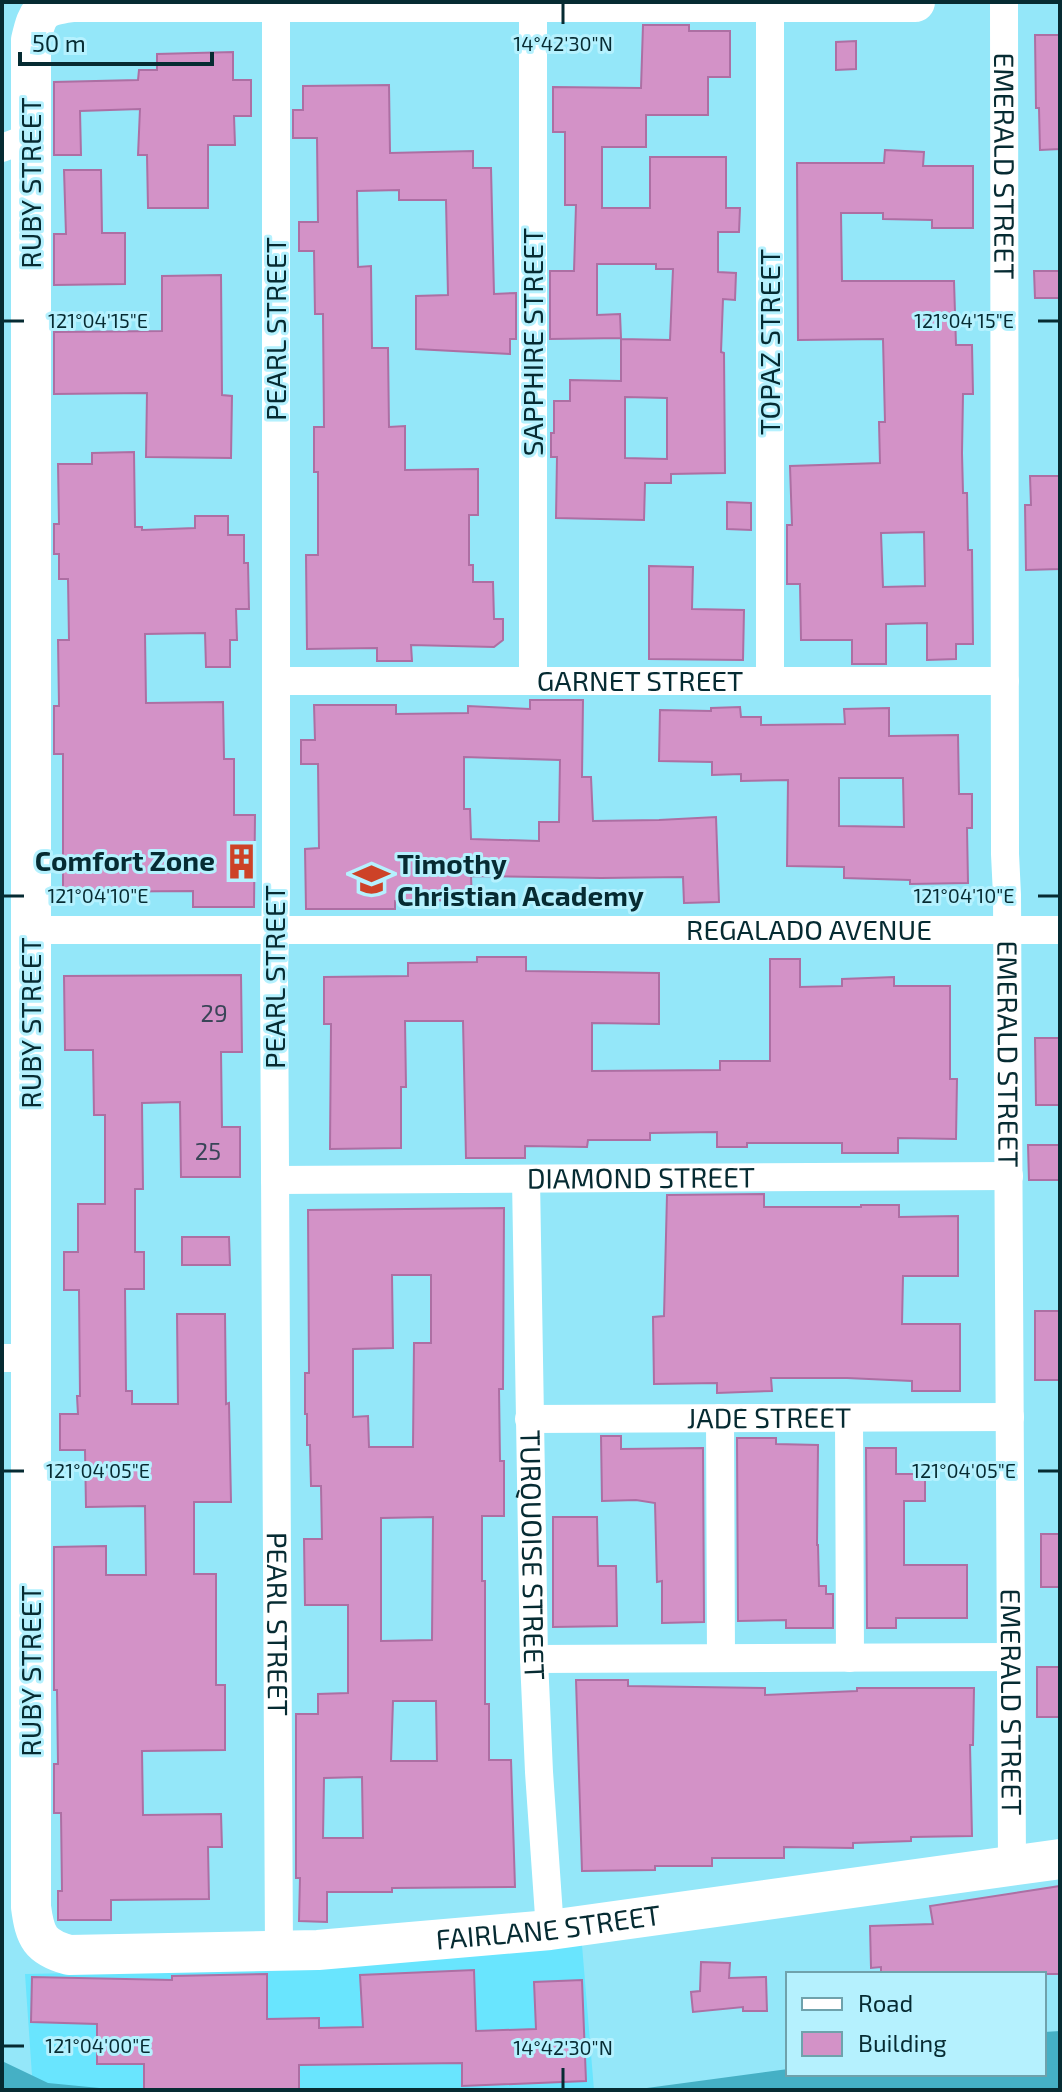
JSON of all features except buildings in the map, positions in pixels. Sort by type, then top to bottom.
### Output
[{"type":"street","name":"RUBY STREET","points":[[39,1939],[31,1907],[16,1358],[31,930],[17,142],[31,40],[40,12],[56,4],[74,2],[276,2]]},
{"type":"street","points":[[276,2],[915,2]]},
{"type":"street","name":"PEARL STREET","points":[[276,2],[275,1180],[279,1952]]},
{"type":"street","name":"SAPPHIRE STREET","points":[[533,2],[533,681]]},
{"type":"street","name":"TOPAZ STREET","points":[[770,2],[770,681]]},
{"type":"street","name":"EMERALD STREET","points":[[1004,2],[1005,854],[1012,1864]]},
{"type":"street","name":"GARNET STREET","points":[[276,681],[1005,681]]},
{"type":"street","name":"REGALADO AVENUE","points":[[31,930],[1060,930]]},
{"type":"street","name":"DIAMOND STREET","points":[[275,1180],[1009,1176]]},
{"type":"street","name":"TURQUOISE STREET","points":[[526,1179],[534,1659],[550,1930]]},
{"type":"street","name":"JADE STREET","points":[[529,1419],[1010,1417]]},
{"type":"street","points":[[720,1418],[721,1658]]},
{"type":"street","points":[[849,1418],[850,1658]]},
{"type":"street","points":[[534,1659],[1011,1657]]},
{"type":"street","name":"FAIRLANE STREET","points":[[39,1939],[51,1950],[69,1955],[318,1950],[550,1930],[1060,1859]]},
{"type":"shaded area","points":[[582,1945],[594,2090],[33,2090],[25,1974],[286,1969]]},
{"type":"shaded area","points":[[1060,2031],[1060,2086],[1027,2090],[632,2090],[786,2069],[786,2076],[1046,2076],[1046,2032]]},
{"type":"shaded area","points":[[2,2061],[48,2083],[120,2090],[2,2090]]},
{"type":"waterway","points":[[1033,2090],[1060,2087]]},
{"type":"place","name":"Comfort Zone","points":[[241,861]]},
{"type":"place","name":"Timothy Christian Academy","points":[[371,880]]}]
